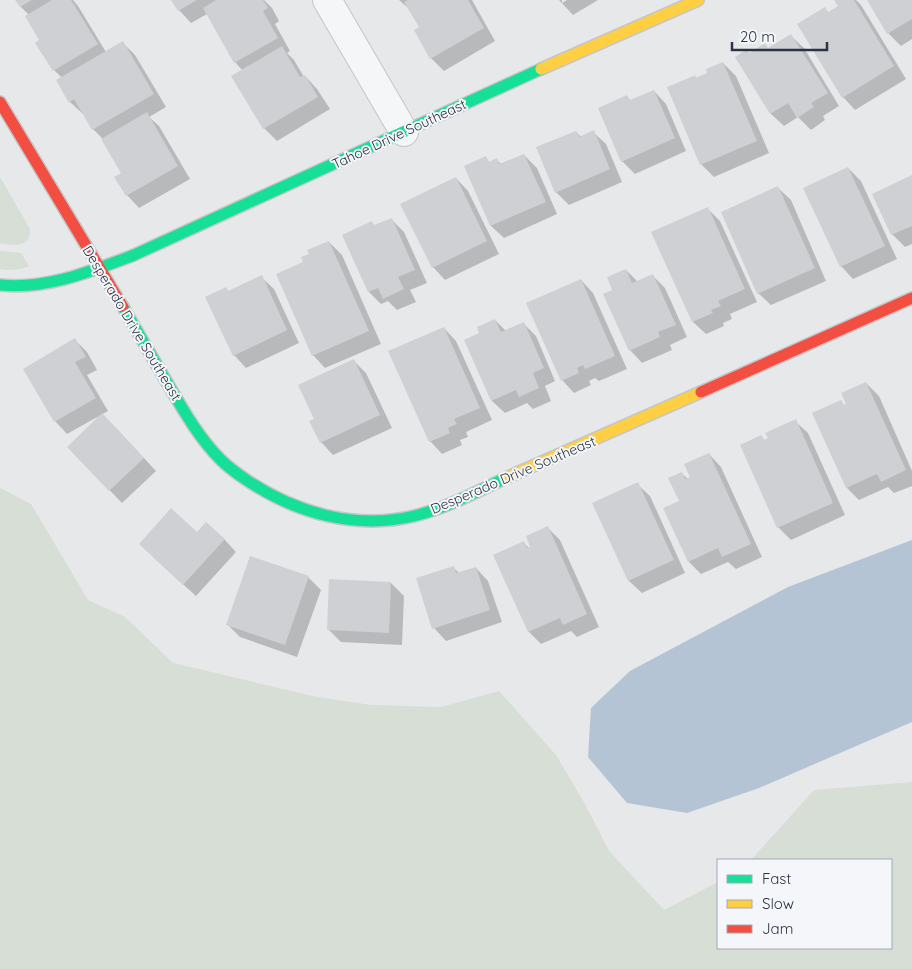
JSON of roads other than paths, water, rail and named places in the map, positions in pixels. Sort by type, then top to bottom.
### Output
[{"type":"street","points":[[327,0],[404,132]]},
{"type":"street","name":"Tahoe Drive Southeast","points":[[0,285],[24,286],[40,284],[100,268],[134,255],[507,84],[698,0]]},
{"type":"street","name":"Desperado Drive Southeast","points":[[0,102],[201,437],[222,461],[246,480],[275,498],[301,509],[332,518],[383,520],[410,516],[442,507],[912,298]]},
{"type":"water","points":[[912,540],[912,722],[759,788],[687,813],[627,803],[588,757],[591,708],[630,671],[788,587]]}]
